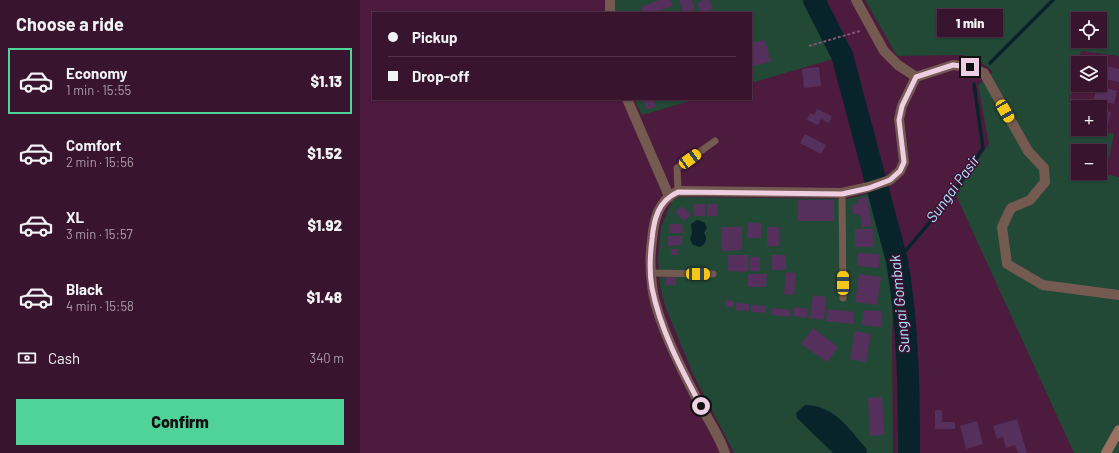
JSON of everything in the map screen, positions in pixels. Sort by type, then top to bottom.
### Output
[{"type":"main road","points":[[1106,453],[1119,430]]},
{"type":"street","points":[[610,0],[610,12]]},
{"type":"street","points":[[856,0],[884,51],[898,65],[916,77]]},
{"type":"street","points":[[725,453],[686,378],[659,315],[652,287],[650,258],[653,225],[658,209],[673,194],[842,194],[869,188],[890,180],[900,171],[904,162],[899,120],[902,106],[916,77],[953,65],[970,67],[984,73],[1028,151],[1044,168],[1045,182],[1030,200],[1011,208],[1002,227],[1007,264],[1042,285],[1119,295]]},
{"type":"street","points":[[627,100],[673,194]]},
{"type":"lane","points":[[673,194],[677,168],[715,141]]},
{"type":"lane","points":[[842,194],[843,298]]},
{"type":"lane","points":[[651,273],[713,274]]},
{"type":"path","points":[[809,46],[871,27]]},
{"type":"green space","points":[[615,0],[803,0],[833,59],[752,83],[752,12],[615,12]]},
{"type":"green space","points":[[865,0],[1119,0],[1119,56],[1081,51],[1080,56],[1071,56],[1071,92],[1069,101],[1071,105],[1071,136],[1107,136],[1107,132],[1114,134],[1107,165],[1107,144],[1071,144],[1071,180],[1107,180],[1107,174],[1119,177],[1119,453],[1074,453],[955,193],[989,144],[978,85],[993,72],[980,61],[963,55],[897,56]]},
{"type":"green space","points":[[634,100],[694,100],[642,115]]},
{"type":"green space","points":[[870,193],[890,263],[894,288],[892,331],[893,453],[734,453],[693,374],[665,306],[660,286],[658,258],[661,227],[672,201],[679,197],[847,199]]},
{"type":"water","points":[[697,220],[704,222],[707,228],[704,233],[706,241],[700,247],[693,245],[690,239],[692,234],[691,224]]},
{"type":"water","points":[[805,405],[824,409],[840,419],[866,448],[867,453],[833,453],[797,418],[796,413]]},
{"type":"building","points":[[659,0],[671,0],[673,6],[656,12],[643,12],[641,7]]},
{"type":"building","points":[[679,0],[692,0],[695,9],[683,12]]},
{"type":"building","points":[[703,0],[709,0],[713,9],[701,12],[697,3]]},
{"type":"building","points":[[765,40],[771,62],[752,66],[752,43]]},
{"type":"building","points":[[1107,66],[1119,69],[1119,82],[1107,79]]},
{"type":"building","points":[[819,67],[821,86],[804,88],[802,69]]},
{"type":"building","points":[[1107,88],[1117,91],[1114,104],[1107,102],[1107,100],[1094,99],[1096,92],[1107,92]]},
{"type":"building","points":[[643,100],[654,100],[656,107],[647,110]]},
{"type":"building","points":[[817,109],[832,116],[829,123],[821,119],[818,125],[807,120],[810,113],[814,115]]},
{"type":"building","points":[[1107,111],[1111,112],[1107,125]]},
{"type":"building","points":[[805,134],[826,145],[821,154],[800,143]]},
{"type":"building","points":[[867,197],[872,226],[862,227],[860,214],[853,215],[852,205],[858,204],[857,199]]},
{"type":"building","points":[[798,200],[834,200],[834,221],[798,221]]},
{"type":"building","points":[[694,204],[705,204],[705,216],[694,216]]},
{"type":"building","points":[[707,204],[717,204],[717,216],[707,216]]},
{"type":"building","points":[[682,206],[691,215],[684,221],[675,212]]},
{"type":"building","points":[[748,223],[761,223],[761,238],[747,238]]},
{"type":"building","points":[[669,224],[682,224],[683,233],[669,233]]},
{"type":"building","points":[[721,227],[742,227],[742,250],[722,251]]},
{"type":"building","points":[[767,227],[779,227],[779,246],[767,246]]},
{"type":"building","points":[[855,229],[873,229],[873,247],[855,247]]},
{"type":"building","points":[[668,236],[682,236],[682,245],[668,246]]},
{"type":"building","points":[[671,249],[678,249],[678,255],[671,255]]},
{"type":"building","points":[[858,253],[880,254],[879,268],[857,266]]},
{"type":"building","points":[[728,255],[748,255],[748,272],[728,271]]},
{"type":"building","points":[[772,255],[786,255],[786,270],[772,270]]},
{"type":"building","points":[[749,257],[760,257],[760,271],[749,271]]},
{"type":"building","points":[[786,272],[796,273],[794,295],[784,294]]},
{"type":"building","points":[[748,274],[767,274],[766,287],[748,287]]},
{"type":"building","points":[[859,274],[881,277],[877,305],[855,302]]},
{"type":"building","points":[[666,277],[676,277],[676,285],[666,285]]},
{"type":"building","points":[[813,295],[826,297],[824,320],[810,318]]},
{"type":"building","points":[[725,300],[734,301],[734,307],[725,307]]},
{"type":"building","points":[[736,303],[749,304],[749,311],[735,310]]},
{"type":"building","points":[[751,305],[766,306],[766,313],[751,312]]},
{"type":"building","points":[[794,307],[808,309],[807,318],[793,316]]},
{"type":"building","points":[[772,308],[791,310],[790,317],[772,315]]},
{"type":"building","points":[[828,309],[854,312],[853,324],[826,321]]},
{"type":"building","points":[[864,310],[882,311],[881,327],[862,325]]},
{"type":"building","points":[[813,328],[838,347],[827,362],[801,344]]},
{"type":"building","points":[[855,331],[871,334],[866,362],[850,359]]},
{"type":"building","points":[[882,397],[884,435],[870,436],[868,398]]},
{"type":"building","points":[[935,410],[942,410],[942,422],[955,422],[955,429],[935,429]]},
{"type":"building","points":[[1017,419],[1027,453],[1018,453],[1015,445],[1006,448],[1003,437],[997,439],[993,426]]},
{"type":"building","points":[[977,421],[983,444],[966,449],[960,426]]},
{"type":"waterway","name":"Sungai Gombak","points":[[814,0],[842,55],[897,261],[906,333],[909,453]]},
{"type":"waterway","name":"Sungai Pasir","points":[[990,63],[1053,0]]},
{"type":"waterway","name":"Sungai Pasir","points":[[897,261],[952,196],[983,148],[974,84]]},
{"type":"route","points":[[701,406],[686,378],[659,315],[652,287],[650,258],[653,225],[658,209],[669,196],[678,192],[842,194],[869,188],[890,180],[900,171],[904,162],[899,120],[902,106],[916,77],[953,65],[970,67]]}]
